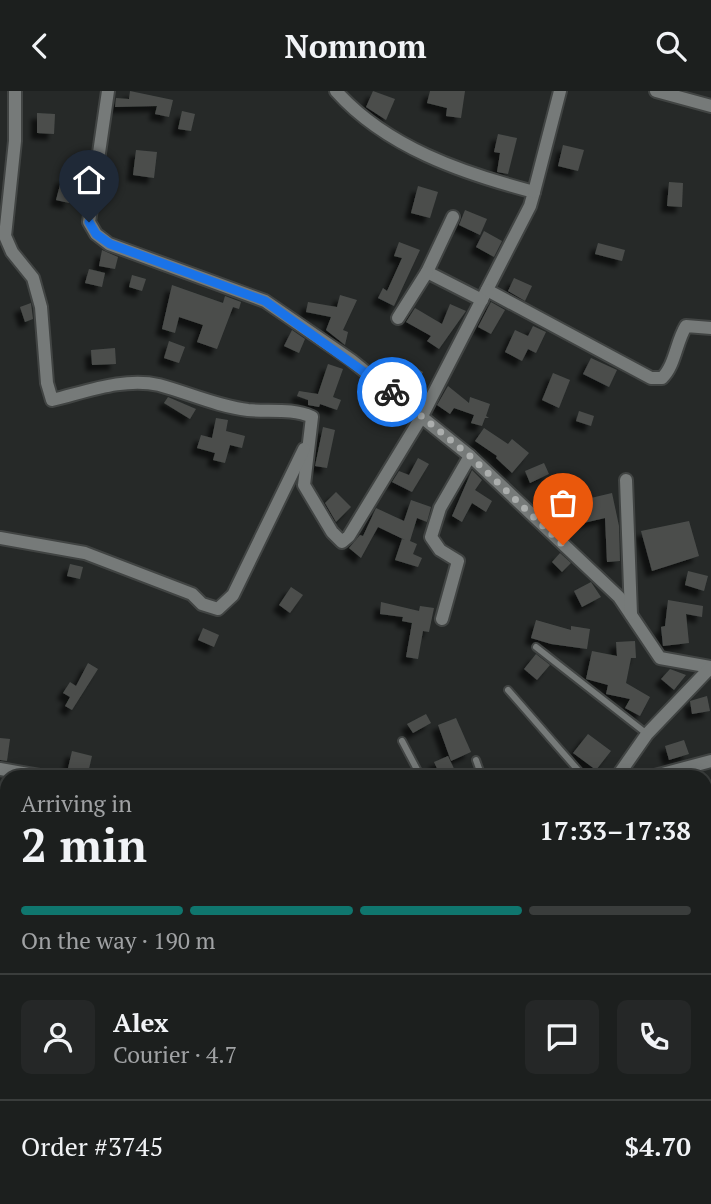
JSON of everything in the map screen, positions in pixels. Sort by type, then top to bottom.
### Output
[{"type":"street","points":[[15,91],[15,141],[5,236],[12,251],[33,278],[41,307],[47,383],[52,400],[113,384],[156,384],[198,400],[246,410],[300,411],[312,417],[304,485],[332,532],[342,542],[349,536],[422,417],[534,192],[560,91]]},
{"type":"street","points":[[108,91],[89,222],[96,234],[110,244],[265,301],[351,360],[470,456],[619,597],[660,659],[711,667]]},
{"type":"street","points":[[336,91],[380,132],[444,163],[534,192]]},
{"type":"street","points":[[656,91],[711,106]]},
{"type":"street","points":[[398,318],[427,272],[453,217]]},
{"type":"street","points":[[427,272],[484,295],[651,378],[662,378],[668,372],[679,337],[686,326],[711,328]]},
{"type":"street","points":[[0,538],[85,553],[192,594],[202,604],[218,609],[233,595],[310,437]]},
{"type":"street","points":[[442,619],[458,561],[440,550],[431,537],[440,508],[470,456]]},
{"type":"street","points":[[626,480],[631,618]]},
{"type":"street","points":[[622,770],[647,734],[711,667]]},
{"type":"street","points":[[677,770],[711,761]]},
{"type":"lane","points":[[536,646],[647,734]]},
{"type":"lane","points":[[508,690],[578,770]]},
{"type":"lane","points":[[402,741],[417,770]]},
{"type":"lane","points":[[476,760],[480,770]]},
{"type":"building","points":[[130,91],[173,100],[169,117],[155,114],[157,106],[115,107],[116,98],[129,99]]},
{"type":"building","points":[[373,91],[395,99],[386,120],[366,107]]},
{"type":"building","points":[[430,91],[465,91],[461,118],[446,116],[447,108],[427,103]]},
{"type":"building","points":[[182,111],[195,114],[191,131],[178,129]]},
{"type":"building","points":[[37,113],[55,114],[54,134],[37,133]]},
{"type":"building","points":[[498,134],[517,138],[508,174],[497,172],[500,153],[494,152]]},
{"type":"building","points":[[563,145],[584,150],[578,171],[558,166]]},
{"type":"building","points":[[136,150],[157,152],[154,178],[133,175]]},
{"type":"building","points":[[62,177],[75,181],[69,203],[56,200]]},
{"type":"building","points":[[669,182],[683,183],[682,207],[667,206]]},
{"type":"building","points":[[418,186],[438,192],[430,218],[411,213]]},
{"type":"building","points":[[465,210],[487,219],[480,235],[459,225]]},
{"type":"building","points":[[484,231],[502,241],[494,257],[476,247]]},
{"type":"building","points":[[399,242],[420,250],[394,306],[378,298],[383,288],[387,291],[402,258],[394,256]]},
{"type":"building","points":[[598,243],[625,250],[622,261],[595,254]]},
{"type":"building","points":[[102,250],[118,257],[115,269],[99,266]]},
{"type":"building","points":[[89,269],[105,273],[102,287],[85,283]]},
{"type":"building","points":[[132,275],[146,279],[142,291],[129,287]]},
{"type":"building","points":[[514,278],[532,286],[525,301],[508,291]]},
{"type":"building","points":[[172,285],[223,303],[225,296],[241,302],[239,309],[233,307],[217,349],[197,342],[203,325],[179,317],[175,333],[162,329]]},
{"type":"building","points":[[340,295],[357,300],[343,330],[348,332],[345,345],[326,330],[331,317],[306,312],[308,302],[337,307]]},
{"type":"building","points":[[491,302],[505,310],[491,334],[478,327]]},
{"type":"building","points":[[31,303],[33,319],[25,322],[20,307]]},
{"type":"building","points":[[450,304],[466,311],[439,349],[427,341],[431,336],[406,322],[415,308],[442,324]]},
{"type":"building","points":[[533,326],[546,332],[536,353],[528,349],[522,361],[505,352],[515,330],[528,336]]},
{"type":"building","points":[[292,330],[305,339],[299,353],[284,346]]},
{"type":"building","points":[[169,341],[185,347],[179,363],[164,358]]},
{"type":"building","points":[[115,348],[116,364],[92,365],[91,350]]},
{"type":"building","points":[[591,358],[617,370],[609,387],[583,374]]},
{"type":"building","points":[[408,363],[423,372],[409,396],[395,384]]},
{"type":"building","points":[[328,364],[343,369],[333,397],[341,400],[337,410],[320,404],[319,407],[308,405],[308,400],[297,396],[299,391],[318,394]]},
{"type":"building","points":[[553,373],[570,380],[559,408],[542,400]]},
{"type":"building","points":[[448,386],[469,403],[470,397],[490,404],[486,416],[489,418],[485,418],[482,426],[471,423],[474,415],[454,408],[450,414],[437,405]]},
{"type":"building","points":[[168,397],[196,409],[190,419],[164,403]]},
{"type":"building","points":[[579,411],[594,416],[591,426],[576,421]]},
{"type":"building","points":[[216,418],[228,420],[226,431],[245,436],[242,448],[230,445],[225,463],[213,460],[215,453],[197,448],[201,435],[212,438]]},
{"type":"building","points":[[323,427],[335,430],[327,468],[315,466]]},
{"type":"building","points":[[484,428],[508,444],[512,439],[529,453],[512,473],[497,456],[475,441]]},
{"type":"building","points":[[418,458],[429,464],[412,492],[392,482],[399,471],[409,475]]},
{"type":"building","points":[[544,463],[549,474],[530,483],[525,471]]},
{"type":"building","points":[[472,470],[482,480],[475,490],[492,501],[486,512],[472,503],[462,522],[452,516]]},
{"type":"building","points":[[336,492],[351,507],[336,522],[325,503]]},
{"type":"building","points":[[612,493],[619,526],[620,561],[607,562],[605,518],[579,524],[574,502]]},
{"type":"building","points":[[411,500],[431,507],[427,522],[417,518],[410,541],[417,544],[413,554],[422,558],[418,567],[395,560],[402,539],[405,540],[378,527],[361,558],[349,548],[360,535],[363,536],[376,508],[404,521]]},
{"type":"building","points":[[689,521],[699,556],[652,571],[641,531]]},
{"type":"building","points":[[560,553],[571,563],[562,572],[552,562]]},
{"type":"building","points":[[70,564],[83,567],[80,579],[67,576]]},
{"type":"building","points":[[688,571],[708,576],[704,591],[685,585]]},
{"type":"building","points":[[591,582],[601,597],[582,607],[574,591]]},
{"type":"building","points":[[291,587],[303,595],[290,613],[279,605]]},
{"type":"building","points":[[668,600],[703,606],[702,617],[686,614],[689,643],[663,646],[661,627],[665,626]]},
{"type":"building","points":[[381,602],[419,611],[420,606],[434,608],[429,632],[423,631],[418,659],[406,657],[412,623],[402,621],[403,617],[380,614]]},
{"type":"building","points":[[536,620],[571,630],[571,626],[590,629],[587,649],[531,638]]},
{"type":"building","points":[[203,628],[219,635],[214,647],[198,640]]},
{"type":"building","points":[[635,641],[636,658],[631,658],[626,683],[650,697],[640,716],[625,708],[630,699],[606,694],[608,685],[586,679],[592,651],[617,656],[616,642]]},
{"type":"building","points":[[536,654],[550,665],[537,680],[524,669]]},
{"type":"building","points":[[88,663],[98,669],[72,710],[65,706],[70,697],[63,693],[70,682],[76,686]]},
{"type":"building","points":[[670,669],[686,675],[674,690],[661,679]]},
{"type":"building","points":[[707,696],[710,711],[692,714],[690,701]]},
{"type":"building","points":[[426,714],[431,723],[413,733],[407,724]]},
{"type":"building","points":[[456,718],[471,752],[451,761],[438,725]]},
{"type":"building","points":[[588,734],[611,751],[596,770],[573,753]]},
{"type":"building","points":[[0,738],[10,739],[7,761],[0,760]]},
{"type":"building","points":[[684,740],[689,754],[669,760],[665,746]]},
{"type":"building","points":[[72,751],[92,756],[89,770],[68,768]]},
{"type":"building","points":[[448,756],[455,770],[438,770],[434,762]]},
{"type":"way so far","points":[[392,392],[470,456],[563,545]]},
{"type":"route","points":[[89,222],[96,234],[110,244],[207,282],[265,301],[351,360],[392,392]]}]
